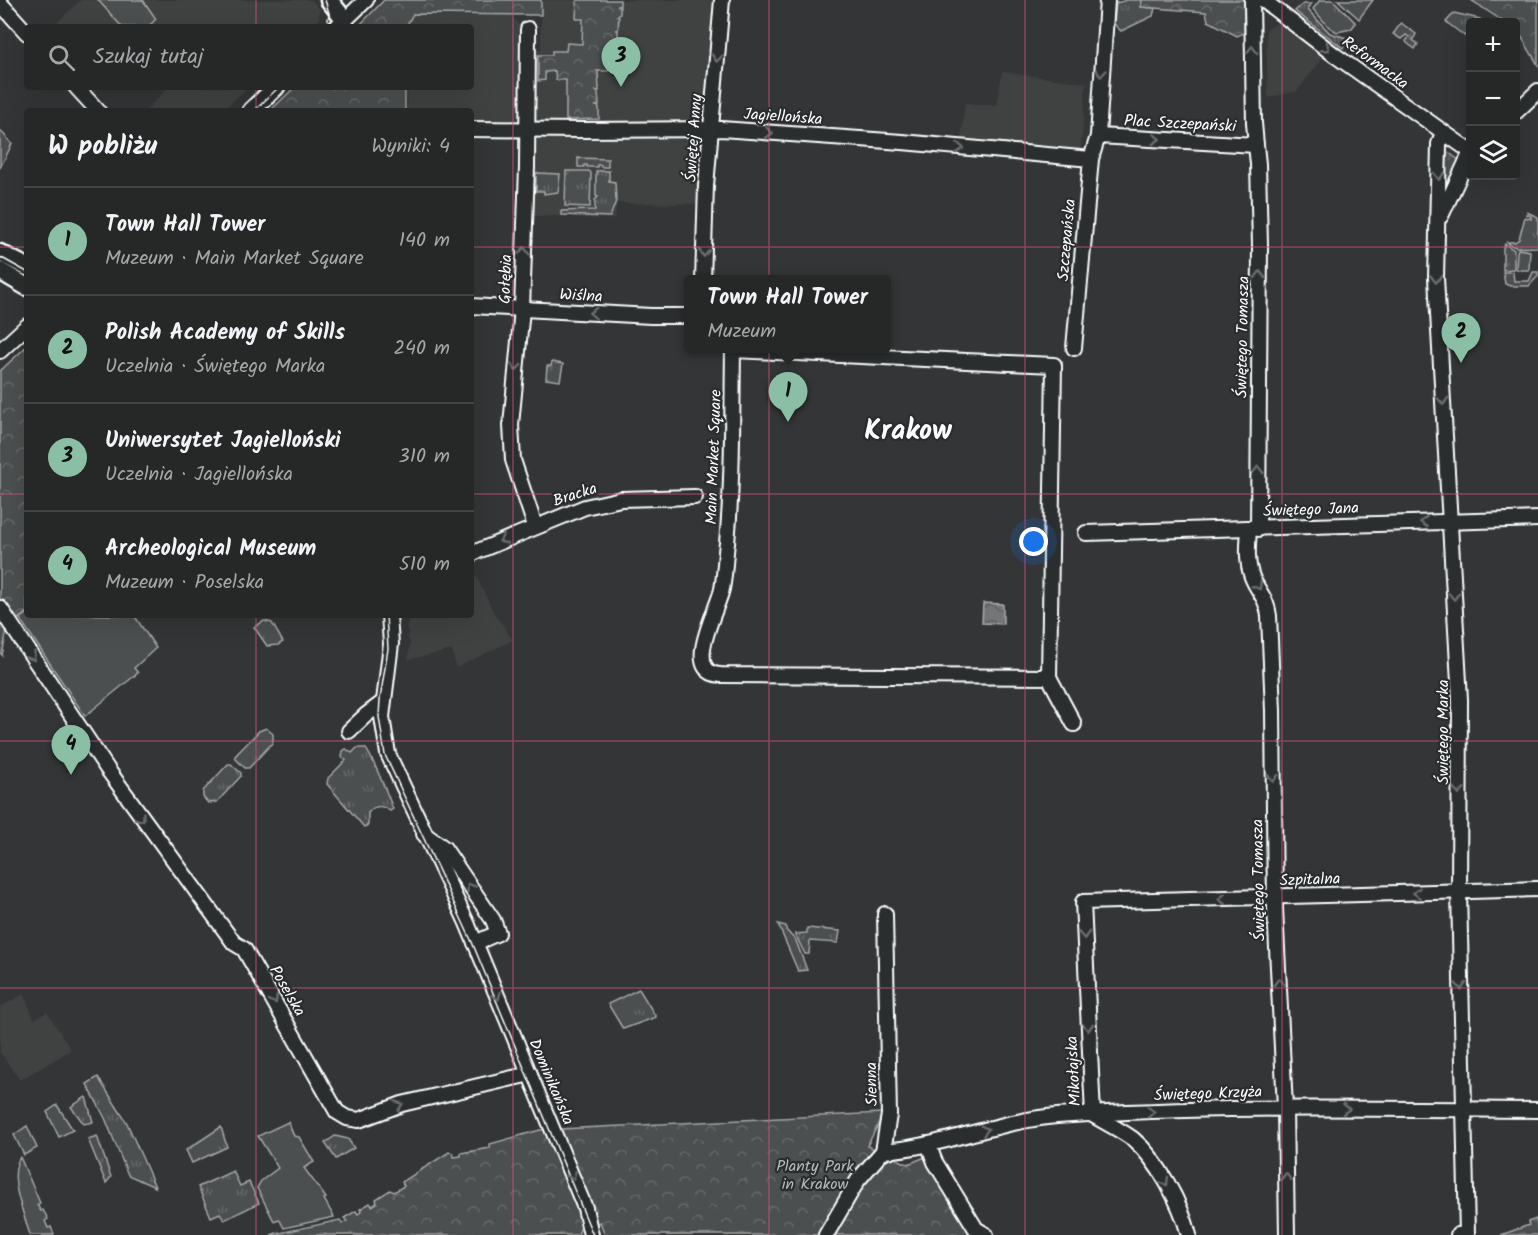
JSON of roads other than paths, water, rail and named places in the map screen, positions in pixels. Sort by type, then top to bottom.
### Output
[{"type":"street","points":[[329,0],[342,23],[366,0]]},
{"type":"street","name":"Świętej Anny","points":[[703,275],[714,19],[722,0]]},
{"type":"street","points":[[1098,136],[1107,0]]},
{"type":"street","name":"Plac Szczepański","points":[[1098,136],[1256,145],[1252,0]]},
{"type":"street","name":"Reformacka","points":[[1263,0],[1336,56],[1466,149]]},
{"type":"street","points":[[0,3],[24,30]]},
{"type":"street","name":"Gołębia","points":[[528,29],[522,309],[511,425],[513,460],[535,526]]},
{"type":"street","points":[[79,90],[95,108]]},
{"type":"street","points":[[256,108],[273,90]]},
{"type":"street","points":[[1520,107],[1538,91]]},
{"type":"street","name":"Jagiellońska","points":[[474,129],[711,129],[902,142],[1091,159]]},
{"type":"street","name":"Świętego Marka","points":[[1443,132],[1439,144],[1436,278],[1460,700],[1459,892],[1467,1234],[1458,1235]]},
{"type":"street","name":"Szczepańska","points":[[1074,348],[1091,159],[1098,136]]},
{"type":"street","name":"Świętego Tomasza","points":[[1256,145],[1260,245],[1253,529],[1248,551],[1251,573],[1266,599],[1269,616],[1273,711],[1274,898],[1285,1108],[1287,1235]]},
{"type":"street","name":"Świętego Marka","points":[[1438,220],[1466,160]]},
{"type":"street","points":[[0,253],[24,265]]},
{"type":"street","points":[[0,271],[24,285]]},
{"type":"street","name":"Wiślna","points":[[474,306],[684,316]]},
{"type":"street","points":[[0,351],[24,329]]},
{"type":"street","name":"Main Market Square","points":[[733,353],[731,498],[722,590],[703,641],[703,659],[707,670],[714,675],[1049,677]]},
{"type":"street","name":"Main Market Square","points":[[797,353],[1054,365],[1049,677],[1074,724]]},
{"type":"street","name":"Bracka","points":[[474,553],[585,507],[621,499],[695,496]]},
{"type":"street","name":"Świętego Jana","points":[[1086,533],[1538,519]]},
{"type":"street","name":"Poselska","points":[[0,608],[86,729],[131,804],[234,943],[244,950],[337,1112],[347,1118],[359,1120],[402,1104],[530,1074]]},
{"type":"street","name":"Dominikańska","points":[[389,618],[391,644],[382,707],[388,754],[475,942],[585,1208],[591,1235]]},
{"type":"street","points":[[349,731],[366,715],[382,707]]},
{"type":"street","points":[[424,834],[444,848],[493,920],[498,933],[475,942]]},
{"type":"street","name":"Szpitalna","points":[[1083,902],[1538,889]]},
{"type":"street","name":"Mikołajska","points":[[1083,902],[1093,1115],[1133,1139],[1143,1150],[1181,1210],[1189,1235]]},
{"type":"street","name":"Sienna","points":[[883,1151],[889,1115],[885,914]]},
{"type":"street","name":"Świętego Krzyża","points":[[883,1151],[906,1150],[1013,1123],[1054,1116],[1285,1108],[1538,1110]]},
{"type":"street","points":[[928,1144],[935,1162],[976,1228],[986,1235]]},
{"type":"street","points":[[826,1235],[858,1180],[883,1151]]},
{"type":"water","points":[[983,603],[1003,604],[1003,624],[982,623]]},
{"type":"tram line","points":[[325,0],[329,13],[327,24]]},
{"type":"tram line","points":[[257,108],[276,90]]},
{"type":"tram line","points":[[0,257],[24,270]]},
{"type":"tram line","points":[[386,618],[388,649],[379,717],[385,755],[472,942],[593,1235]]},
{"type":"place","name":"Uniwersytet Jagielloński","points":[[621,87]]},
{"type":"place","name":"Polish Academy of Skills","points":[[1461,363]]},
{"type":"place","name":"Town Hall Tower","points":[[788,422]]},
{"type":"place","name":"Archeological Museum","points":[[71,775]]},
{"type":"district","name":"Krakow","points":[[908,431]]},
{"type":"park label","name":"Planty Park in Krakow","points":[[815,1175]]}]
